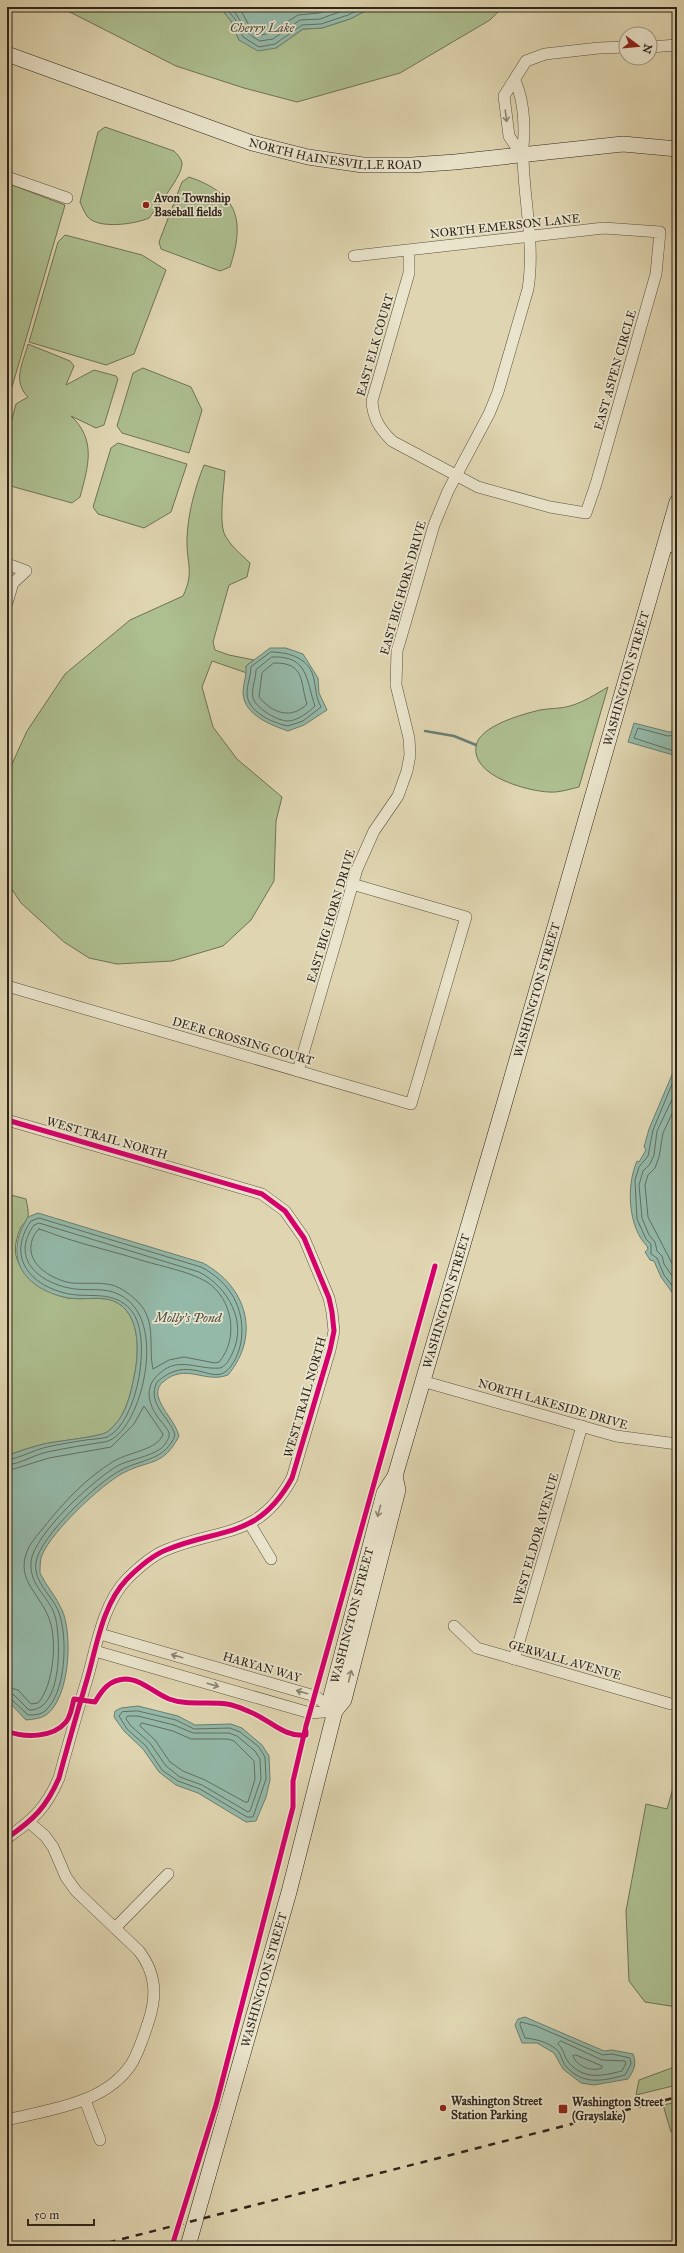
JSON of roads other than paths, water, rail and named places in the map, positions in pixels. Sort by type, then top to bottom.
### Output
[{"type":"main road","name":"NORTH HAINESVILLE ROAD","points":[[7,54],[252,143],[308,157],[363,165],[412,165],[522,156],[623,144],[677,149]]},
{"type":"main road","name":"WASHINGTON STREET","points":[[188,2246],[289,1892],[335,1711],[344,1700],[398,1490],[395,1476],[671,546],[677,502]]},
{"type":"street","points":[[658,46],[677,45]]},
{"type":"street","points":[[522,156],[509,136],[504,96],[515,81],[519,71],[526,61],[538,55],[618,47]]},
{"type":"street","name":"EAST BIG HORN DRIVE","points":[[298,1071],[352,884],[364,850],[374,831],[395,801],[407,771],[410,755],[409,738],[396,685],[397,652],[434,525],[456,475],[489,414],[498,392],[528,289],[530,272],[529,236],[522,156],[524,132],[519,90],[515,81]]},
{"type":"street","points":[[7,177],[67,198]]},
{"type":"street","name":"NORTH EMERSON LANE","points":[[354,256],[604,228],[660,232]]},
{"type":"street","name":"EAST ASPEN CIRCLE","points":[[586,513],[656,274],[660,232]]},
{"type":"street","name":"EAST ELK COURT","points":[[409,250],[409,273],[374,388],[372,410],[380,429],[392,440],[478,487],[550,507],[586,513]]},
{"type":"street","points":[[7,564],[26,571],[13,582],[7,602]]},
{"type":"street","name":"DEER CROSSING COURT","points":[[7,986],[410,1104],[466,916],[352,884]]},
{"type":"street","name":"WEST TRAIL NORTH","points":[[7,1120],[262,1194],[285,1211],[304,1238],[329,1298],[334,1331],[292,1478],[272,1508],[250,1524],[165,1550],[151,1559],[127,1580],[117,1592],[110,1606],[98,1642],[59,1778],[52,1794],[38,1815],[30,1823],[7,1838]]},
{"type":"street","name":"NORTH LAKESIDE DRIVE","points":[[422,1381],[637,1440],[662,1440],[677,1444]]},
{"type":"street","name":"WEST ELDOR AVENUE","points":[[514,1659],[582,1426]]},
{"type":"street","points":[[250,1524],[270,1559]]},
{"type":"street","name":"GERWALL AVENUE","points":[[454,1626],[477,1648],[671,1704],[677,1704]]},
{"type":"street","points":[[98,1642],[310,1713],[335,1711]]},
{"type":"street","name":"HARYAN WAY","points":[[98,1642],[315,1696],[335,1711]]},
{"type":"street","points":[[7,2120],[86,2100],[104,2090],[131,2064],[141,2046],[153,2008],[155,1994],[153,1975],[148,1962],[76,1891],[66,1877],[52,1847],[45,1836],[30,1823]]},
{"type":"street","points":[[115,1928],[168,1874]]},
{"type":"street","points":[[86,2100],[100,2140]]},
{"type":"water","name":"Cherry Lake","points":[[220,7],[382,7],[371,8],[350,19],[322,28],[303,29],[276,48],[258,51],[239,40],[231,21]]},
{"type":"water","points":[[270,648],[286,648],[303,654],[318,678],[319,693],[327,710],[304,725],[288,731],[274,726],[253,713],[245,701],[243,693],[246,666]]},
{"type":"water","points":[[634,723],[669,732],[677,731],[677,756],[628,742]]},
{"type":"water","points":[[677,1063],[677,1299],[661,1277],[654,1261],[650,1260],[645,1252],[648,1249],[636,1228],[630,1194],[633,1171],[637,1161],[639,1162],[646,1150],[644,1147],[649,1129]]},
{"type":"water","name":"Molly's Pond","points":[[38,1213],[203,1263],[218,1273],[230,1285],[239,1298],[244,1313],[246,1328],[244,1344],[238,1360],[228,1375],[211,1377],[187,1373],[179,1374],[171,1376],[159,1386],[158,1396],[160,1401],[175,1426],[179,1436],[167,1453],[155,1461],[123,1473],[102,1488],[66,1522],[47,1545],[41,1557],[40,1573],[62,1610],[68,1634],[67,1665],[65,1681],[54,1707],[44,1716],[26,1720],[7,1700],[7,1456],[44,1444],[96,1436],[107,1432],[118,1421],[126,1407],[132,1385],[137,1355],[136,1331],[132,1320],[126,1310],[118,1303],[107,1299],[73,1299],[53,1294],[29,1279],[22,1270],[18,1258],[17,1246],[20,1232],[28,1217]]},
{"type":"water","points":[[138,1706],[178,1716],[195,1725],[231,1724],[242,1728],[262,1745],[269,1756],[270,1780],[266,1797],[256,1821],[246,1822],[198,1793],[176,1785],[159,1772],[143,1749],[124,1731],[114,1717],[115,1711],[121,1708]]},
{"type":"water","points":[[525,2017],[604,2051],[612,2050],[633,2054],[635,2064],[632,2073],[628,2079],[594,2085],[581,2083],[563,2069],[554,2053],[537,2043],[522,2043],[515,2025],[518,2019]]},
{"type":"waterway","points":[[425,731],[454,736],[476,745]]},
{"type":"railway","points":[[95,2246],[677,2097]]},
{"type":"place","name":"Avon Township Baseball fields","points":[[146,205]]},
{"type":"place","name":"Washington Street Station Parking","points":[[443,2108]]},
{"type":"place","name":"Washington Street (Grayslake)","points":[[563,2109]]}]
